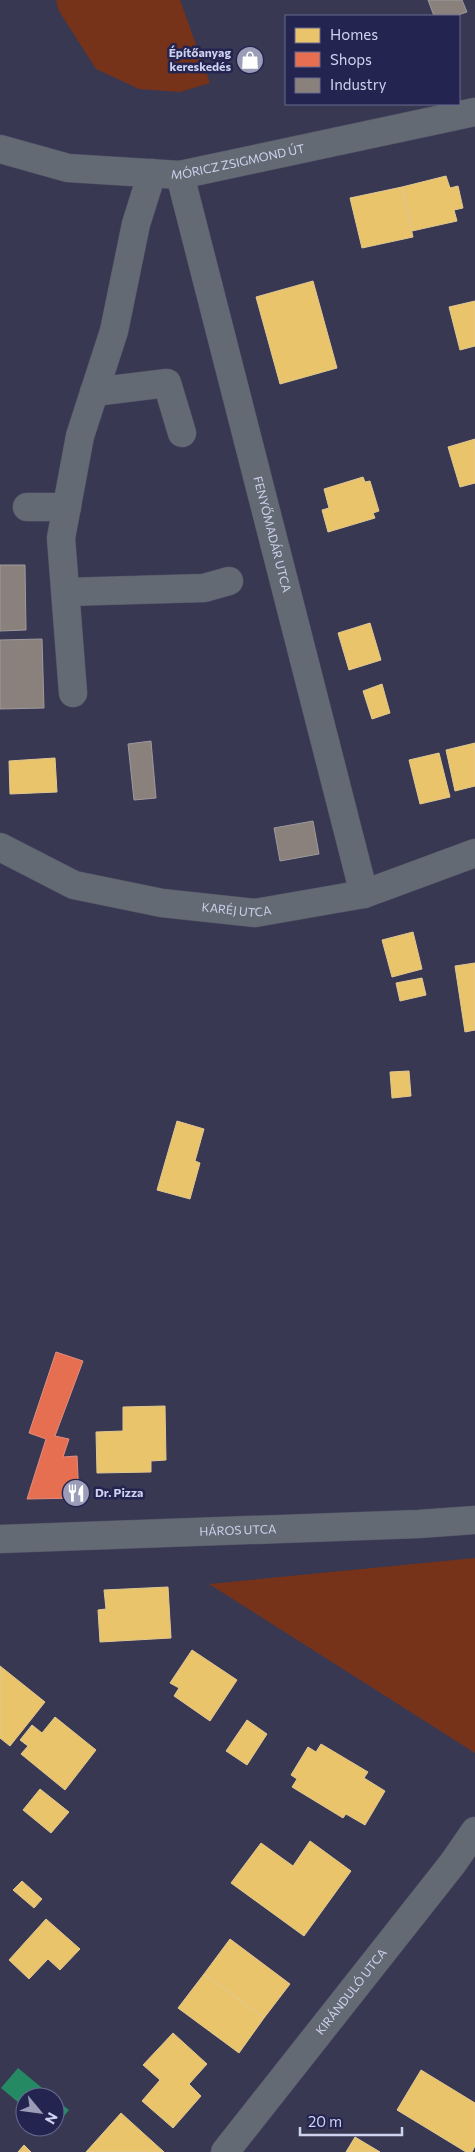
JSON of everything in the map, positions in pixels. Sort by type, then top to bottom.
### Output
[{"type":"street","name":"MÓRICZ ZSIGMOND ÚT","points":[[0,150],[68,168],[180,175],[475,112]]},
{"type":"street","points":[[72,693],[61,538],[80,436],[114,331],[136,224],[152,174]]},
{"type":"street","name":"FENYŐMADÁR UTCA","points":[[180,175],[364,894]]},
{"type":"street","points":[[94,392],[167,383],[182,433]]},
{"type":"street","points":[[27,507],[67,507]]},
{"type":"street","points":[[66,592],[204,588],[229,581]]},
{"type":"street","name":"KARÉJ UTCA","points":[[0,847],[74,885],[162,903],[255,913],[364,894],[475,853]]},
{"type":"street","name":"HÁROS UTCA","points":[[0,1539],[419,1524],[475,1520]]},
{"type":"street","name":"KIRÁNDULÓ UTCA","points":[[225,2152],[453,1863],[475,1830]]},
{"type":"shaded area","points":[[56,0],[180,0],[210,83],[180,92],[139,89],[96,69],[59,11]]},
{"type":"shaded area","points":[[475,1558],[475,1753],[209,1584]]},
{"type":"shaded area","points":[[18,2068],[41,2087],[15,2087],[15,2100],[1,2088]]},
{"type":"shaded area","points":[[65,2107],[69,2110],[65,2115]]},
{"type":"building: Homes","points":[[446,176],[450,188],[458,186],[463,208],[454,210],[457,221],[412,231],[402,187]]},
{"type":"building: Homes","points":[[402,187],[413,237],[362,248],[350,198]]},
{"type":"building: Homes","points":[[313,281],[337,368],[280,384],[256,297]]},
{"type":"building: Homes","points":[[475,301],[475,346],[460,350],[449,307]]},
{"type":"building: Homes","points":[[475,439],[475,483],[460,487],[448,447]]},
{"type":"building: Homes","points":[[363,477],[365,482],[370,481],[379,511],[373,513],[375,518],[328,532],[322,510],[329,508],[324,489]]},
{"type":"building: Homes","points":[[370,623],[381,660],[349,670],[338,633]]},
{"type":"building: Homes","points":[[382,684],[390,713],[372,719],[363,691]]},
{"type":"building: Homes","points":[[475,743],[475,786],[455,791],[446,750]]},
{"type":"building: Homes","points":[[439,753],[450,797],[420,804],[409,760]]},
{"type":"building: Homes","points":[[55,758],[57,792],[10,794],[9,761]]},
{"type":"building: Homes","points":[[413,932],[422,969],[392,977],[382,940]]},
{"type":"building: Homes","points":[[475,963],[475,1030],[465,1032],[455,966]]},
{"type":"building: Homes","points":[[422,978],[426,995],[400,1001],[396,983]]},
{"type":"building: Homes","points":[[409,1071],[411,1096],[392,1098],[390,1072]]},
{"type":"building: Homes","points":[[177,1121],[204,1129],[195,1161],[200,1163],[190,1199],[157,1190]]},
{"type":"building: Homes","points":[[165,1406],[166,1460],[151,1461],[151,1472],[97,1473],[96,1432],[123,1431],[123,1407]]},
{"type":"building: Homes","points":[[168,1587],[171,1638],[100,1642],[98,1610],[106,1609],[104,1590]]},
{"type":"building: Homes","points":[[192,1650],[237,1680],[210,1721],[174,1696],[179,1688],[170,1683]]},
{"type":"building: Homes","points":[[0,1666],[45,1702],[10,1746],[0,1738]]},
{"type":"building: Homes","points":[[55,1717],[96,1750],[65,1790],[21,1754],[28,1746],[20,1740],[32,1725],[42,1733]]},
{"type":"building: Homes","points":[[247,1720],[267,1734],[247,1765],[226,1751]]},
{"type":"building: Homes","points":[[321,1744],[368,1772],[364,1778],[385,1791],[365,1825],[346,1814],[343,1818],[292,1787],[297,1779],[291,1775],[308,1747],[316,1752]]},
{"type":"building: Homes","points":[[40,1789],[69,1812],[51,1833],[23,1810]]},
{"type":"building: Homes","points":[[310,1841],[351,1871],[304,1936],[231,1883],[261,1843],[293,1866]]},
{"type":"building: Homes","points":[[22,1881],[42,1899],[34,1908],[13,1890]]},
{"type":"building: Homes","points":[[46,1919],[80,1949],[60,1970],[48,1959],[29,1979],[9,1960]]},
{"type":"building: Homes","points":[[230,1939],[290,1984],[264,2018],[204,1974]]},
{"type":"building: Homes","points":[[204,1974],[264,2018],[239,2053],[178,2008]]},
{"type":"building: Homes","points":[[173,2033],[207,2064],[189,2084],[201,2096],[173,2128],[142,2101],[160,2080],[143,2065]]},
{"type":"building: Homes","points":[[421,2070],[475,2103],[475,2146],[472,2152],[466,2152],[397,2110]]},
{"type":"building: Homes","points":[[121,2113],[164,2152],[86,2152]]},
{"type":"building: Homes","points":[[355,2137],[380,2152],[346,2152]]},
{"type":"building: Homes","points":[[24,2145],[31,2152],[18,2152]]},
{"type":"building: Shops","points":[[56,1352],[83,1361],[55,1436],[69,1439],[63,1457],[77,1456],[79,1498],[27,1499],[46,1439],[29,1433]]},
{"type":"building: Industry","points":[[428,0],[462,0],[467,12],[458,15],[434,15]]},
{"type":"building: Industry","points":[[0,565],[25,565],[26,630],[0,631]]},
{"type":"building: Industry","points":[[42,639],[44,708],[0,709],[0,640]]},
{"type":"building: Industry","points":[[151,741],[156,798],[134,800],[128,744]]},
{"type":"building: Industry","points":[[313,821],[319,854],[280,861],[274,828]]},
{"type":"place","name":"Építőanyag kereskedés","points":[[250,60]]},
{"type":"place","name":"Dr. Pizza","points":[[76,1493]]}]
